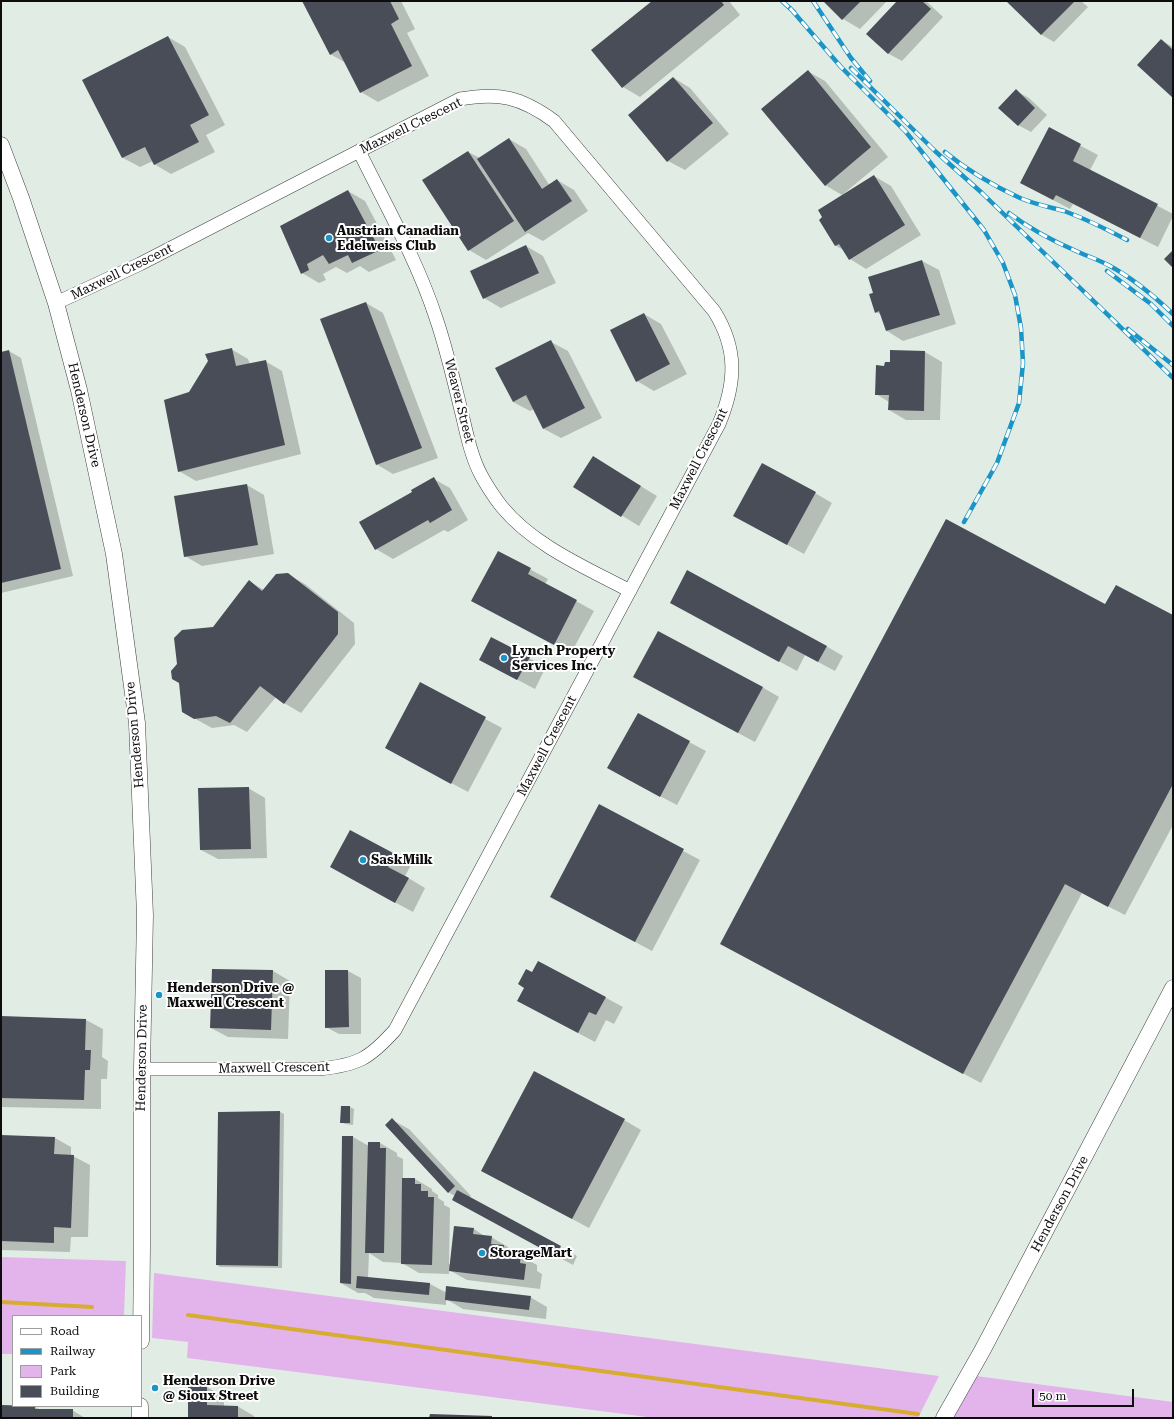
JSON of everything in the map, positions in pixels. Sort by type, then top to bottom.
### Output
[{"type":"street","name":"Maxwell Crescent","points":[[56,303],[140,264],[460,100],[477,96],[490,96],[511,99],[529,105],[554,120],[714,311],[722,324],[728,339],[733,368],[729,396],[719,424],[395,1030],[380,1047],[363,1059],[342,1067],[319,1069],[142,1069]]},
{"type":"street","name":"Henderson Drive","points":[[1,145],[21,198],[56,303],[79,390],[114,554],[137,723],[145,915],[142,1069],[141,1315]]},
{"type":"street","name":"Weaver Street","points":[[359,151],[418,269],[428,294],[445,346],[472,453],[480,474],[490,491],[503,509],[543,544],[630,591]]},
{"type":"street","name":"Henderson Drive","points":[[944,1418],[982,1351],[1173,988]]},
{"type":"street","points":[[140,1407],[140,1418]]},
{"type":"shaded area","points":[[1,1],[1173,1],[1173,1418],[1,1418]]},
{"type":"green space","points":[[1,1257],[126,1261],[124,1315],[12,1315],[12,1354],[1,1354]]},
{"type":"green space","points":[[154,1273],[939,1376],[918,1418],[655,1418],[187,1358],[188,1342],[152,1338]]},
{"type":"green space","points":[[976,1376],[1173,1402],[1173,1418],[954,1418]]},
{"type":"building","points":[[302,1],[390,1],[399,19],[391,24],[412,66],[360,93],[338,50],[330,55]]},
{"type":"building","points":[[652,1],[721,1],[724,5],[622,88],[591,50]]},
{"type":"building","points":[[823,1],[861,1],[842,20]]},
{"type":"building","points":[[897,1],[922,1],[931,9],[888,54],[866,34]]},
{"type":"building","points":[[1006,1],[1075,1],[1041,35]]},
{"type":"building","points":[[168,36],[209,115],[190,125],[199,142],[154,165],[145,147],[122,158],[82,80]]},
{"type":"building","points":[[1161,39],[1173,50],[1173,98],[1137,65]]},
{"type":"building","points":[[808,70],[871,147],[825,186],[761,109]]},
{"type":"building","points":[[673,77],[713,123],[667,162],[628,115]]},
{"type":"building","points":[[1016,89],[1035,108],[1018,126],[998,108]]},
{"type":"building","points":[[1049,127],[1081,144],[1073,161],[1158,204],[1140,238],[1056,195],[1053,200],[1020,183]]},
{"type":"building","points":[[509,138],[542,189],[557,179],[572,201],[525,232],[477,159]]},
{"type":"building","points":[[468,151],[514,221],[468,251],[422,180]]},
{"type":"building","points":[[874,175],[905,225],[849,260],[839,244],[835,246],[819,220],[822,217],[818,210]]},
{"type":"building","name":"Austrian Canadian Edelweiss Club","points":[[348,190],[380,250],[352,263],[348,255],[329,264],[323,255],[307,264],[309,270],[301,274],[280,226]]},
{"type":"building","points":[[526,245],[539,273],[483,299],[470,271]]},
{"type":"building","points":[[1173,250],[1173,268],[1164,259]]},
{"type":"building","points":[[922,260],[940,315],[886,331],[879,311],[875,313],[869,294],[873,293],[868,277]]},
{"type":"building","points":[[366,302],[422,448],[376,465],[320,319]]},
{"type":"building","points":[[644,313],[670,364],[636,382],[610,330]]},
{"type":"building","points":[[551,340],[585,408],[543,429],[526,395],[513,402],[495,368]]},
{"type":"building","points":[[232,348],[236,366],[266,360],[285,445],[178,472],[164,400],[189,392],[208,361],[205,354]]},
{"type":"building","points":[[9,350],[61,569],[1,583],[1,352]]},
{"type":"building","points":[[890,350],[925,351],[924,411],[888,410],[889,395],[875,395],[876,365],[884,366],[885,362],[890,362]]},
{"type":"building","points":[[593,456],[641,486],[621,517],[573,487]]},
{"type":"building","points":[[762,463],[816,492],[787,545],[733,516]]},
{"type":"building","points":[[434,477],[452,510],[430,523],[428,520],[375,550],[359,522],[412,492],[411,490]]},
{"type":"building","points":[[247,484],[258,545],[184,557],[174,496]]},
{"type":"building","points":[[946,519],[1105,604],[1116,585],[1173,615],[1173,784],[1108,907],[1065,884],[963,1074],[720,944]]},
{"type":"building","points":[[498,551],[531,568],[528,574],[577,600],[554,645],[471,601]]},
{"type":"building","points":[[687,570],[827,646],[818,662],[788,646],[779,662],[670,603]]},
{"type":"building","points":[[288,573],[338,612],[338,634],[284,704],[260,686],[230,723],[216,716],[194,719],[182,712],[179,683],[172,679],[171,671],[177,664],[174,638],[182,630],[213,627],[249,580],[262,591],[276,574]]},
{"type":"building","points":[[658,631],[763,687],[738,733],[633,677]]},
{"type":"building","name":"Lynch Property Services Inc.","points":[[491,637],[530,657],[517,680],[479,660]]},
{"type":"building","points":[[420,682],[486,717],[451,784],[385,748]]},
{"type":"building","points":[[638,713],[690,741],[660,797],[607,768]]},
{"type":"building","points":[[249,787],[251,849],[200,850],[198,788]]},
{"type":"building","points":[[599,804],[684,849],[635,942],[550,897]]},
{"type":"building","name":"SaskMilk","points":[[350,830],[395,854],[388,867],[409,878],[395,903],[330,867]]},
{"type":"building","points":[[538,961],[606,997],[596,1015],[589,1012],[578,1033],[517,1001],[524,988],[518,984],[526,969],[532,972]]},
{"type":"building","points":[[212,969],[273,970],[271,1030],[210,1028]]},
{"type":"building","points":[[325,970],[348,970],[349,1027],[325,1028]]},
{"type":"building","points":[[1,1016],[86,1019],[85,1050],[91,1050],[90,1070],[85,1070],[84,1100],[1,1098]]},
{"type":"building","points":[[534,1071],[625,1119],[572,1219],[481,1171]]},
{"type":"building","points":[[341,1106],[350,1106],[350,1123],[340,1123]]},
{"type":"building","points":[[280,1111],[278,1266],[216,1265],[218,1112]]},
{"type":"building","points":[[392,1118],[455,1186],[448,1193],[385,1125]]},
{"type":"building","points":[[1,1135],[55,1137],[54,1154],[74,1155],[71,1228],[54,1227],[54,1243],[1,1241]]},
{"type":"building","points":[[342,1136],[353,1136],[351,1284],[340,1283]]},
{"type":"building","points":[[368,1142],[380,1142],[380,1148],[386,1148],[384,1253],[365,1253]]},
{"type":"building","points":[[402,1178],[415,1178],[415,1184],[421,1184],[421,1191],[428,1191],[428,1197],[434,1197],[432,1265],[401,1264]]},
{"type":"building","name":"StorageMart","points":[[457,1190],[561,1246],[555,1256],[452,1200]]},
{"type":"building","name":"StorageMart","points":[[454,1226],[474,1228],[473,1234],[492,1236],[491,1244],[504,1245],[503,1252],[521,1254],[520,1263],[526,1264],[524,1280],[449,1271]]},
{"type":"building","points":[[357,1276],[430,1283],[429,1295],[356,1288]]},
{"type":"building","name":"StorageMart","points":[[446,1286],[531,1296],[529,1310],[445,1300]]},
{"type":"building","points":[[188,1386],[207,1386],[207,1405],[238,1406],[238,1418],[188,1418]]},
{"type":"building","points":[[1,1405],[12,1405],[12,1407],[35,1407],[35,1409],[73,1409],[73,1418],[1,1418]]},
{"type":"building","points":[[430,1414],[492,1416],[492,1418],[429,1418]]},
{"type":"waterway","points":[[1,1302],[92,1307]]},
{"type":"waterway","points":[[188,1315],[918,1414]]},
{"type":"railway","points":[[782,1],[794,12]]},
{"type":"railway","points":[[813,1],[851,58],[870,81]]},
{"type":"railway","points":[[790,8],[841,67],[906,132],[984,230],[1003,263],[1015,295],[1021,328],[1023,363],[1019,403],[997,463],[964,522]]},
{"type":"railway","points":[[851,68],[935,151],[982,193],[1173,378]]},
{"type":"railway","points":[[945,152],[953,159],[991,183],[1020,198],[1072,214],[1096,224],[1127,240]]},
{"type":"railway","points":[[1009,213],[1050,239],[1119,271],[1143,288],[1173,314]]},
{"type":"railway","points":[[1107,271],[1151,304],[1173,326]]},
{"type":"railway","points":[[1128,329],[1173,365]]},
{"type":"place","name":"Austrian Canadian Edelweiss Club","points":[[329,238]]},
{"type":"place","name":"Lynch Property Services Inc.","points":[[504,658]]},
{"type":"place","name":"SaskMilk","points":[[363,860]]},
{"type":"place","name":"Henderson Drive @ Maxwell Crescent","points":[[159,995]]},
{"type":"place","name":"StorageMart","points":[[482,1253]]},
{"type":"place","name":"Henderson Drive @ Sioux Street","points":[[155,1388]]}]
